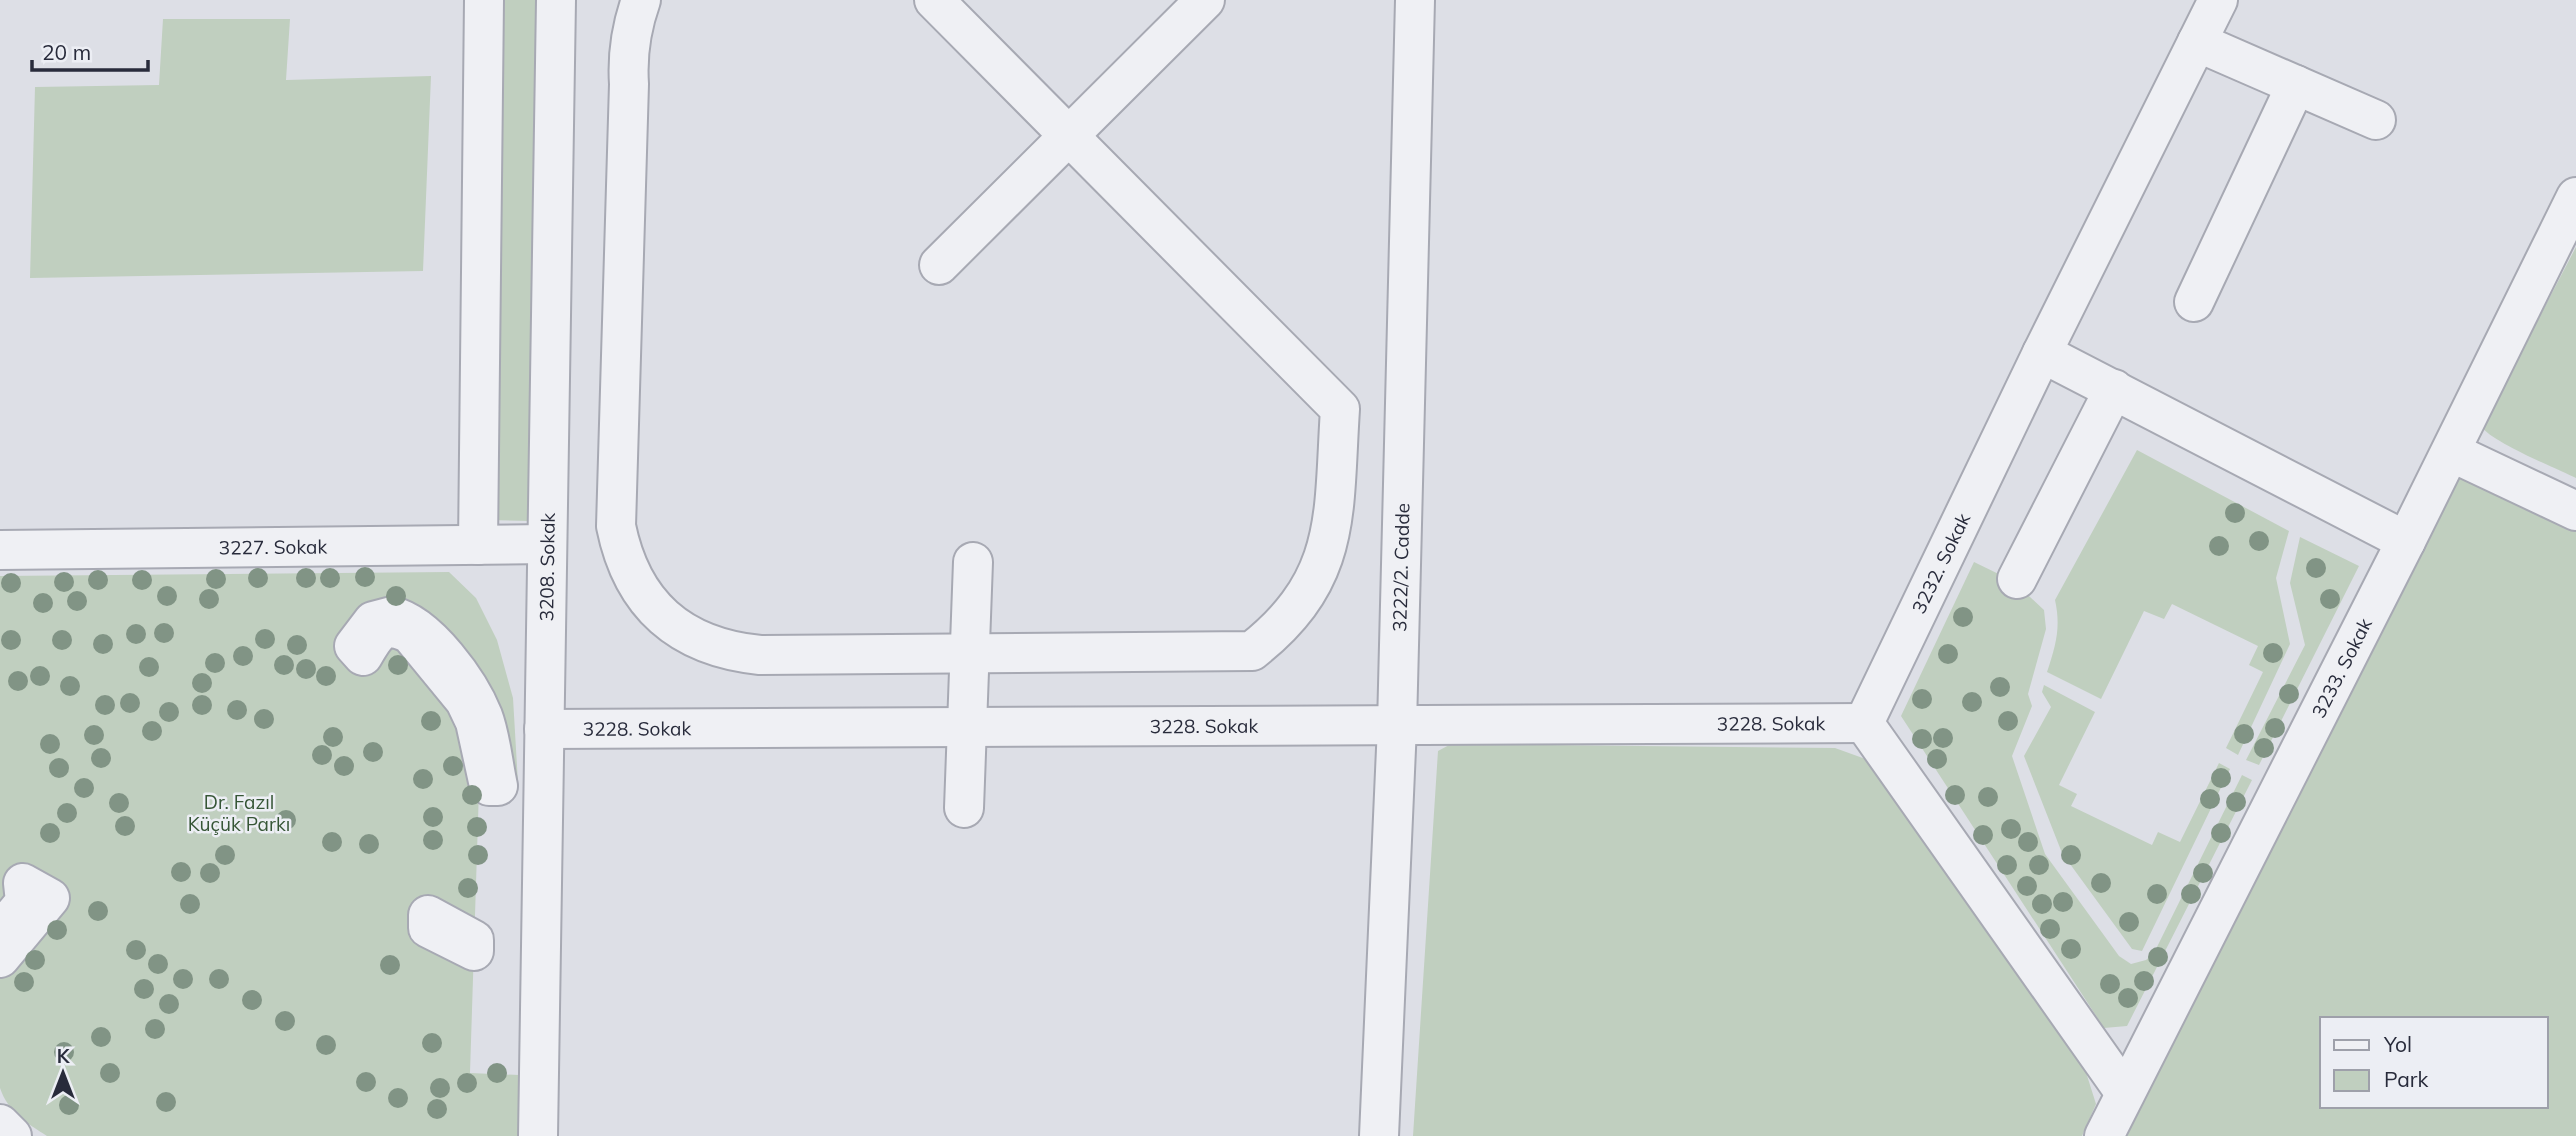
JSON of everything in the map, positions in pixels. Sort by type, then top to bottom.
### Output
[{"type":"street","points":[[478,545],[484,0]]},
{"type":"street","name":"3208. Sokak","points":[[538,1136],[555,0]]},
{"type":"street","points":[[642,0],[629,40],[627,62],[616,501],[621,550],[630,573],[659,614],[681,631],[706,644],[732,652],[760,654],[1252,651],[1290,617],[1309,591],[1323,562],[1332,530],[1340,409],[934,0]]},
{"type":"street","points":[[939,265],[1205,0]]},
{"type":"street","name":"3222/2. Cadde","points":[[1378,1136],[1397,726],[1415,0]]},
{"type":"street","name":"3232. Sokak","points":[[1864,723],[2042,353],[2218,0]]},
{"type":"street","points":[[2197,42],[2376,120]]},
{"type":"street","points":[[2194,302],[2296,85]]},
{"type":"street","name":"3233. Sokak","points":[[2104,1136],[2571,220]]},
{"type":"street","points":[[2042,353],[2406,541]]},
{"type":"street","points":[[2017,579],[2114,389]]},
{"type":"street","points":[[2451,452],[2576,511]]},
{"type":"street","name":"3227. Sokak","points":[[0,550],[547,544]]},
{"type":"street","points":[[964,808],[973,562]]},
{"type":"street","points":[[393,616],[407,621],[456,669],[483,717],[498,786],[489,786],[475,722],[465,701],[410,634],[400,629],[388,628],[379,632],[363,656],[354,646],[373,621],[393,616]]},
{"type":"street","points":[[1864,723],[2125,1093]]},
{"type":"street","name":"3228. Sokak","points":[[544,729],[1864,723]]},
{"type":"street","points":[[0,932],[25,902],[23,883],[50,898],[0,958]]},
{"type":"street","points":[[0,1124],[12,1136]]},
{"type":"green space","points":[[497,0],[538,0],[530,521],[487,520]]},
{"type":"green space","points":[[163,19],[290,19],[286,80],[431,76],[423,271],[30,278],[35,87],[159,85]]},
{"type":"green space","points":[[2576,247],[2576,478],[2497,440],[2482,427]]},
{"type":"green space","points":[[2137,450],[2289,531],[2276,578],[2290,644],[2238,755],[2226,748],[2263,672],[2249,665],[2258,646],[2172,604],[2164,619],[2144,611],[2101,699],[2047,672],[2057,636],[2055,600]]},
{"type":"green space","points":[[2461,471],[2576,525],[2576,1136],[2127,1136]]},
{"type":"green space","points":[[2300,537],[2359,566],[2259,765],[2246,760],[2305,645],[2290,583]]},
{"type":"green space","points":[[1974,562],[2013,581],[2044,610],[2046,629],[2028,694],[2032,706],[2012,756],[2045,854],[2119,956],[2131,964],[2146,960],[2154,953],[2242,775],[2252,780],[2127,1026],[2104,1028],[1901,716]]},
{"type":"green space","name":"Dr. Fazıl Küçük Parkı","points":[[449,572],[476,598],[497,640],[513,698],[518,783],[479,789],[470,1073],[519,1075],[519,1136],[47,1136],[25,1121],[8,1104],[0,1088],[0,576]]},
{"type":"green space","points":[[2044,685],[2095,712],[2059,785],[2077,794],[2071,806],[2152,845],[2158,832],[2180,842],[2219,763],[2230,769],[2142,951],[2132,949],[2062,853],[2024,756],[2051,707],[2042,692]]},
{"type":"green space","points":[[1451,744],[1835,748],[1871,761],[2084,1066],[2096,1104],[2082,1136],[1413,1136],[1438,751]]}]
